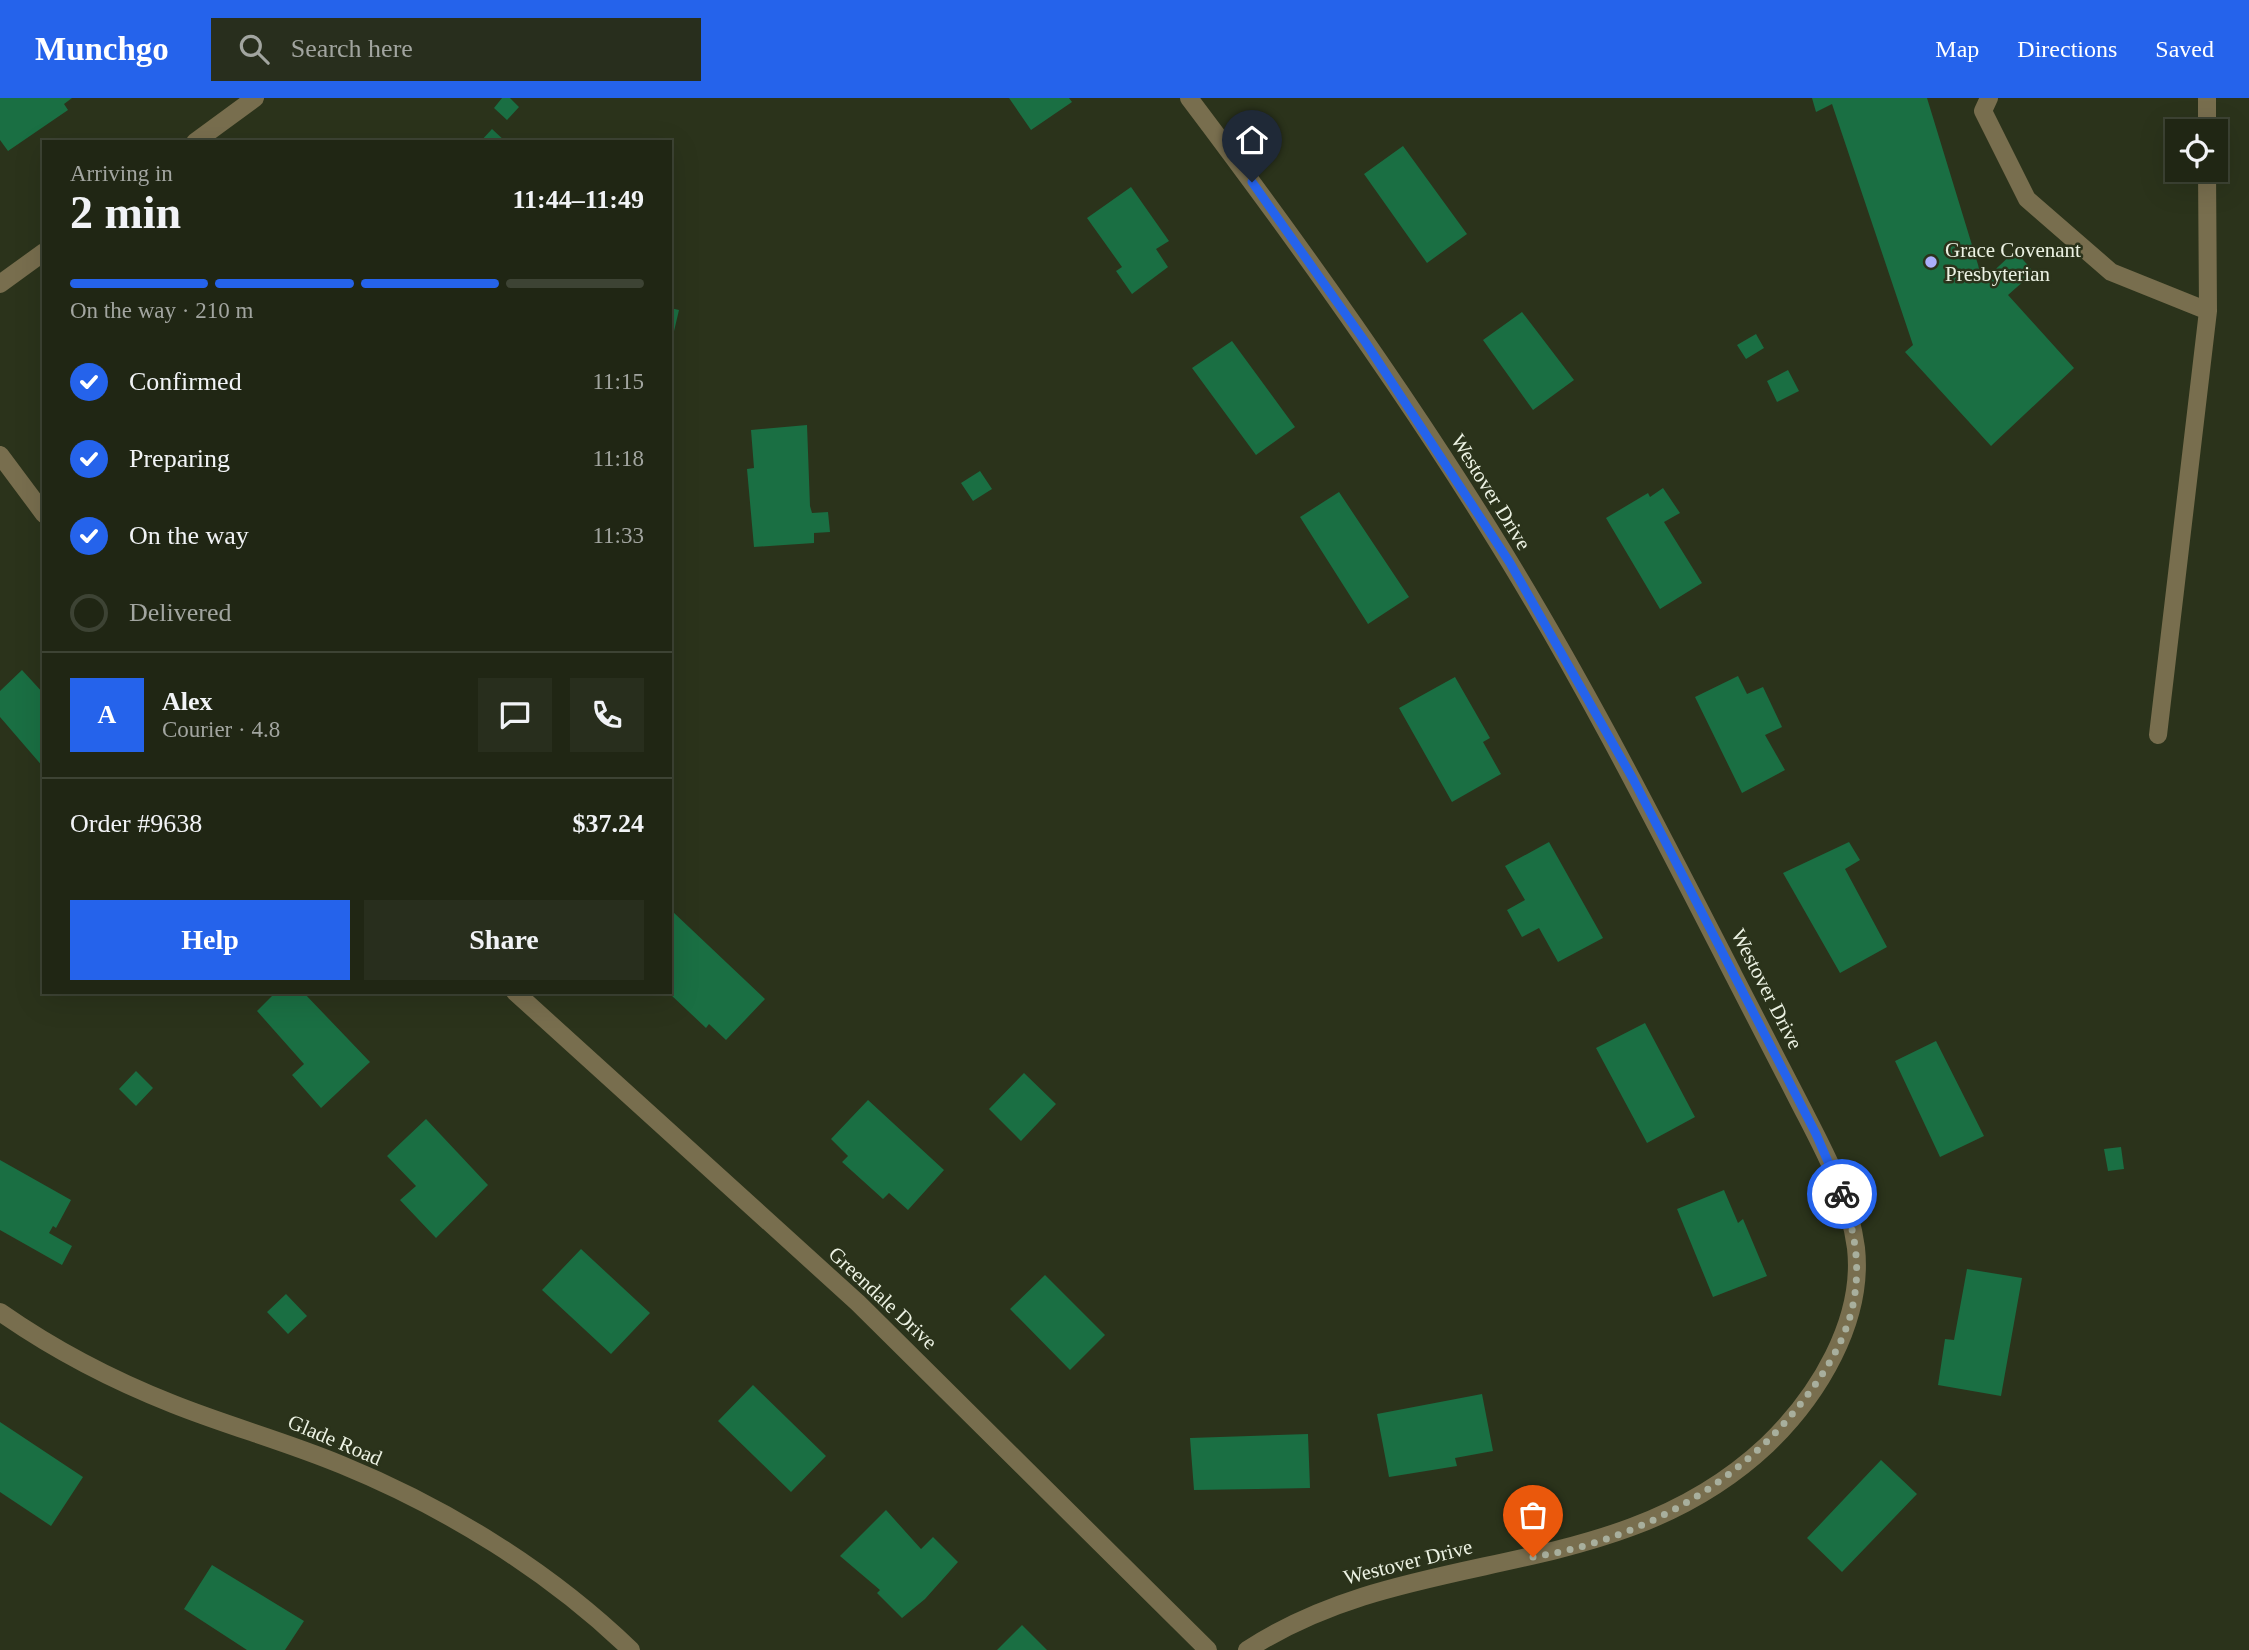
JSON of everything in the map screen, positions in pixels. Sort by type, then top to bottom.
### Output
[{"type":"street","points":[[198,140],[254,98]]},
{"type":"street","name":"Westover Drive","points":[[1189,98],[1276,214],[1434,443],[1573,670],[1822,1147],[1852,1222],[1857,1255],[1851,1312],[1826,1371],[1765,1447],[1690,1503],[1614,1536],[1560,1551],[1354,1597],[1320,1610],[1247,1650]]},
{"type":"street","points":[[1989,98],[1983,111],[2027,199],[2111,272],[2208,312]]},
{"type":"street","points":[[2207,98],[2207,119]]},
{"type":"street","points":[[2158,735],[2208,312],[2207,182]]},
{"type":"street","points":[[0,284],[42,253]]},
{"type":"street","points":[[0,455],[42,511]]},
{"type":"street","name":"Greendale Drive","points":[[516,994],[858,1303],[1208,1650]]},
{"type":"street","name":"Glade Road","points":[[0,1312],[26,1330],[108,1376],[174,1405],[344,1466],[449,1517],[523,1562],[580,1605],[631,1650]]},
{"type":"building","points":[[0,98],[72,98],[64,104],[68,110],[8,151],[0,140]]},
{"type":"building","points":[[502,98],[510,98],[519,107],[507,120],[494,108]]},
{"type":"building","points":[[1009,98],[1069,98],[1072,102],[1031,130]]},
{"type":"building","name":"Grace Covenant Presbyterian","points":[[1812,98],[1927,98],[1983,281],[2015,251],[2034,272],[2008,295],[2074,368],[1991,446],[1905,352],[1913,345],[1832,104],[1816,112]]},
{"type":"building","points":[[492,129],[504,140],[482,140]]},
{"type":"building","points":[[1403,146],[1467,234],[1427,263],[1364,174]]},
{"type":"building","points":[[1131,187],[1169,241],[1156,249],[1168,267],[1132,294],[1116,271],[1122,267],[1087,218]]},
{"type":"building","points":[[672,308],[679,310],[672,340]]},
{"type":"building","points":[[1522,312],[1574,380],[1533,410],[1483,340]]},
{"type":"building","points":[[1756,334],[1764,348],[1746,359],[1737,345]]},
{"type":"building","points":[[1232,341],[1295,427],[1256,455],[1192,368]]},
{"type":"building","points":[[1788,370],[1799,391],[1777,402],[1767,381]]},
{"type":"building","points":[[807,425],[810,506],[812,513],[828,512],[830,532],[814,533],[814,543],[754,547],[747,469],[754,468],[751,430]]},
{"type":"building","points":[[980,471],[992,489],[973,501],[961,483]]},
{"type":"building","points":[[1663,488],[1680,513],[1664,522],[1702,583],[1660,609],[1606,518],[1648,493],[1650,497]]},
{"type":"building","points":[[1339,492],[1409,597],[1368,624],[1300,517]]},
{"type":"building","points":[[22,670],[42,692],[42,766],[0,717],[0,691]]},
{"type":"building","points":[[1738,676],[1747,694],[1763,687],[1782,727],[1765,735],[1785,770],[1742,793],[1695,697]]},
{"type":"building","points":[[1455,677],[1490,738],[1483,742],[1501,774],[1452,802],[1399,708]]},
{"type":"building","points":[[1549,842],[1603,938],[1558,962],[1539,928],[1522,937],[1507,910],[1525,900],[1505,866]]},
{"type":"building","points":[[1849,842],[1860,860],[1845,869],[1887,947],[1840,973],[1783,873]]},
{"type":"building","points":[[672,911],[765,999],[726,1040],[709,1024],[706,1028],[670,994]]},
{"type":"building","points":[[274,994],[305,994],[370,1062],[321,1108],[292,1075],[304,1064],[257,1011]]},
{"type":"building","points":[[1645,1023],[1695,1117],[1647,1143],[1596,1048]]},
{"type":"building","points":[[1936,1041],[1984,1136],[1940,1157],[1895,1061]]},
{"type":"building","points":[[136,1071],[153,1088],[136,1106],[119,1089]]},
{"type":"building","points":[[1024,1073],[1056,1104],[1021,1141],[989,1109]]},
{"type":"building","points":[[868,1100],[944,1170],[908,1210],[889,1193],[883,1199],[842,1162],[848,1156],[831,1139]]},
{"type":"building","points":[[426,1119],[488,1185],[436,1238],[400,1200],[416,1186],[387,1156]]},
{"type":"building","points":[[2121,1147],[2124,1169],[2108,1171],[2104,1149]]},
{"type":"building","points":[[0,1160],[71,1200],[56,1228],[53,1226],[49,1233],[72,1246],[62,1265],[0,1230]]},
{"type":"building","points":[[1724,1190],[1738,1223],[1743,1219],[1767,1276],[1713,1297],[1677,1209]]},
{"type":"building","points":[[581,1249],[650,1313],[611,1354],[542,1290]]},
{"type":"building","points":[[1967,1269],[2022,1278],[2001,1396],[1938,1385],[1945,1339],[1954,1340]]},
{"type":"building","points":[[1045,1275],[1105,1335],[1070,1370],[1010,1309]]},
{"type":"building","points":[[286,1294],[307,1316],[288,1334],[267,1312]]},
{"type":"building","points":[[753,1385],[826,1456],[791,1492],[718,1421]]},
{"type":"building","points":[[1482,1394],[1493,1451],[1455,1458],[1457,1466],[1389,1477],[1377,1414]]},
{"type":"building","points":[[0,1422],[83,1477],[51,1526],[0,1492]]},
{"type":"building","points":[[1308,1434],[1310,1488],[1194,1490],[1190,1438]]},
{"type":"building","points":[[1881,1460],[1917,1494],[1842,1572],[1807,1538]]},
{"type":"building","points":[[886,1510],[921,1549],[933,1537],[958,1562],[925,1599],[902,1618],[877,1593],[880,1590],[840,1556]]},
{"type":"building","points":[[212,1565],[304,1621],[285,1650],[247,1650],[184,1609]]},
{"type":"building","points":[[1022,1625],[1047,1650],[997,1650]]},
{"type":"way so far","points":[[1533,1557],[1614,1536],[1690,1503],[1765,1447],[1788,1421],[1826,1371],[1837,1349],[1855,1296],[1857,1255],[1852,1222],[1842,1194]]},
{"type":"place","name":"Grace Covenant Presbyterian","points":[[1931,262]]},
{"type":"route","points":[[1252,182],[1353,323],[1434,443],[1488,527],[1573,670],[1633,779],[1816,1134],[1842,1194]]}]
